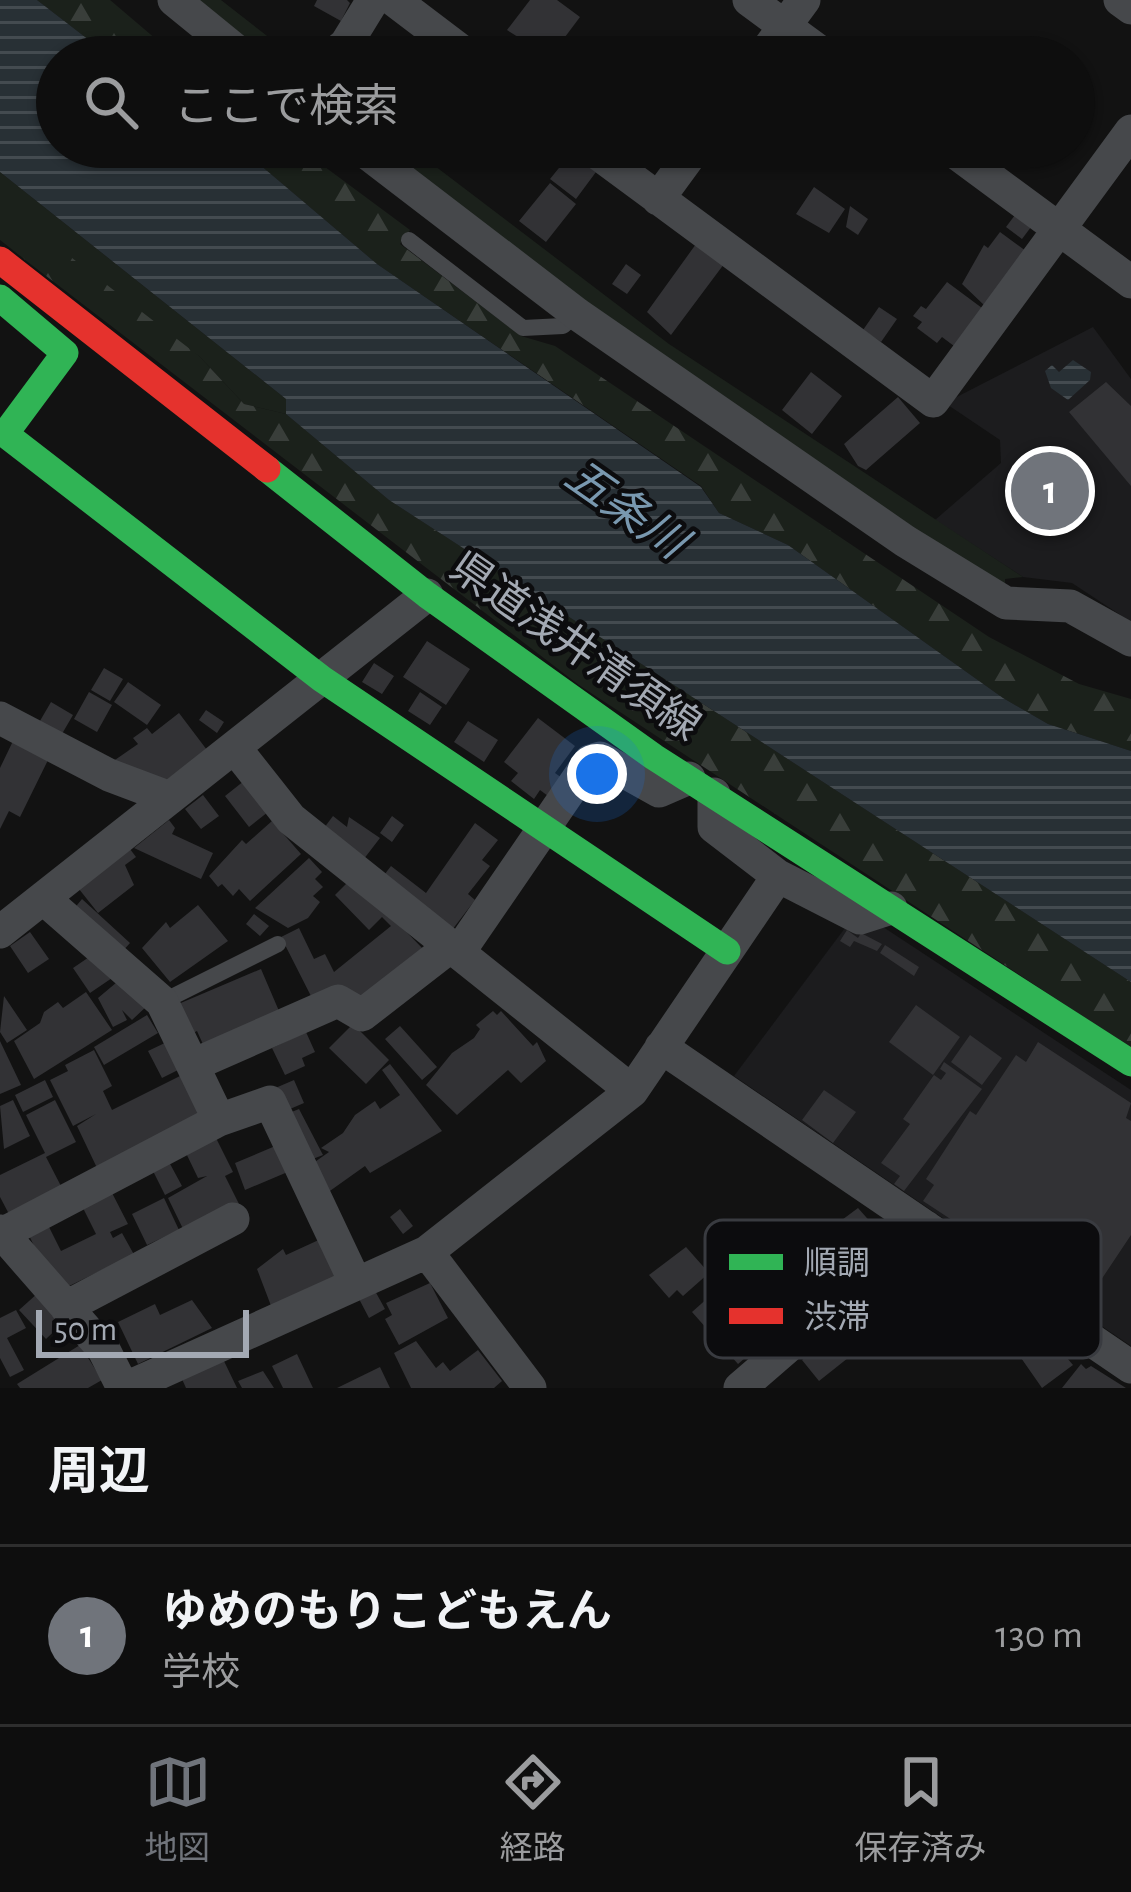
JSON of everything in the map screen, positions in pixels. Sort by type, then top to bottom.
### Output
[{"type":"main road","name":"県道浅井清須線","points":[[1,274],[427,596],[702,786],[1131,1063]]},
{"type":"main road","points":[[1,274],[65,353],[5,434],[322,679],[727,951]]},
{"type":"street","points":[[174,0],[218,36]]},
{"type":"street","points":[[351,36],[373,0]]},
{"type":"street","points":[[394,0],[442,36]]},
{"type":"street","points":[[749,0],[794,13]]},
{"type":"street","points":[[1120,0],[1131,8]]},
{"type":"street","points":[[617,168],[933,401],[1131,130]]},
{"type":"street","points":[[386,168],[577,314],[905,541],[1006,603],[1070,607],[1131,640]]},
{"type":"street","points":[[658,199],[681,168]]},
{"type":"street","points":[[976,168],[1131,282]]},
{"type":"street","points":[[0,932],[427,596]]},
{"type":"street","points":[[0,718],[109,775],[170,798]]},
{"type":"street","points":[[235,748],[291,820],[632,1091]]},
{"type":"street","points":[[193,1065],[296,1024],[338,1001],[362,1015],[455,949],[590,761],[600,758],[659,790],[702,786],[714,827],[778,876],[860,918],[891,908]]},
{"type":"street","points":[[356,1284],[270,1102],[219,1120],[1,1232],[104,1350],[125,1388],[165,1381],[427,1252],[632,1091],[778,876]]},
{"type":"street","points":[[44,898],[162,1002],[219,1120]]},
{"type":"street","points":[[661,1047],[916,1220]]},
{"type":"street","points":[[66,1307],[233,1219]]},
{"type":"street","points":[[427,1252],[530,1388]]},
{"type":"street","points":[[1101,1347],[1131,1367]]},
{"type":"street","points":[[740,1388],[775,1358]]},
{"type":"lane","points":[[409,240],[524,328],[563,326],[577,314]]},
{"type":"lane","points":[[162,1002],[278,944]]},
{"type":"shaded area","points":[[1093,327],[1131,379],[1131,622],[1072,583],[1023,577],[935,520],[1001,463],[1000,440],[945,403]]},
{"type":"shaded area","points":[[877,923],[1131,1090],[1131,1346],[1101,1326],[1101,1220],[946,1220],[734,1076],[848,924]]},
{"type":"green space","points":[[37,0],[110,0],[152,36],[84,36]]},
{"type":"green space","points":[[192,0],[221,0],[267,36],[234,36]]},
{"type":"green space","points":[[264,168],[326,168],[410,230],[400,244],[521,336],[555,346],[989,637],[1079,684],[1131,699],[1131,751],[1048,724],[1003,698],[788,545],[719,513],[701,486],[377,264]]},
{"type":"green space","points":[[406,168],[438,168],[669,344],[1023,577],[1005,579],[1005,590],[591,308]]},
{"type":"green space","points":[[0,172],[286,399],[286,414],[244,404],[199,356],[24,259],[0,240]]},
{"type":"green space","points":[[28,224],[199,356],[244,404],[286,414],[389,500],[1131,982],[1131,1048],[579,685],[24,259],[22,242]]},
{"type":"water","name":"五条川","points":[[0,0],[37,0],[84,36],[36,36],[36,168],[264,168],[377,264],[701,487],[719,513],[788,545],[1003,698],[1048,724],[1131,751],[1131,982],[389,500],[286,414],[286,399],[0,172]]},
{"type":"water","points":[[1073,360],[1091,372],[1090,380],[1068,400],[1051,388],[1045,371],[1052,365],[1059,372]]},
{"type":"building","points":[[317,0],[350,3],[341,21],[314,6]]},
{"type":"building","points":[[530,0],[557,0],[580,17],[566,36],[517,36],[507,30]]},
{"type":"building","points":[[559,168],[596,172],[576,199],[550,179]]},
{"type":"building","points":[[550,183],[576,204],[546,242],[519,221]]},
{"type":"building","points":[[814,187],[845,209],[829,233],[796,214]]},
{"type":"building","points":[[850,206],[868,219],[858,235],[846,227]]},
{"type":"building","points":[[1018,211],[1034,223],[1022,239],[1006,227]]},
{"type":"building","points":[[1000,232],[1026,251],[985,306],[962,284],[984,245],[988,248]]},
{"type":"building","points":[[696,244],[724,264],[671,335],[647,312]]},
{"type":"building","points":[[626,264],[641,275],[627,294],[612,284]]},
{"type":"building","points":[[947,282],[982,308],[954,346],[942,337],[937,343],[917,328],[922,322],[913,316],[921,306],[926,309]]},
{"type":"building","points":[[879,307],[897,319],[881,342],[863,330]]},
{"type":"building","points":[[811,372],[842,396],[812,434],[782,410]]},
{"type":"building","points":[[1106,382],[1131,406],[1131,486],[1069,412]]},
{"type":"building","points":[[898,397],[920,423],[866,470],[858,466],[844,444]]},
{"type":"building","points":[[427,641],[470,669],[446,705],[403,677]]},
{"type":"building","points":[[374,663],[394,676],[382,694],[362,682]]},
{"type":"building","points":[[104,668],[123,679],[110,701],[91,690]]},
{"type":"building","points":[[128,682],[161,705],[147,725],[114,702]]},
{"type":"building","points":[[89,692],[112,705],[97,732],[74,719]]},
{"type":"building","points":[[420,692],[442,707],[430,725],[408,711]]},
{"type":"building","points":[[51,702],[73,715],[59,739],[37,726]]},
{"type":"building","points":[[206,710],[224,722],[217,733],[199,720]]},
{"type":"building","points":[[179,713],[207,750],[161,784],[112,762],[138,744],[133,738],[147,728],[152,734]]},
{"type":"building","points":[[538,718],[575,746],[555,773],[562,778],[548,796],[540,790],[534,799],[511,781],[518,773],[504,762]]},
{"type":"building","points":[[468,721],[498,740],[484,762],[454,742]]},
{"type":"building","points":[[13,741],[49,758],[20,817],[9,811],[0,829],[0,768]]},
{"type":"building","points":[[249,777],[273,808],[249,827],[225,796]]},
{"type":"building","points":[[203,795],[219,816],[201,829],[185,809]]},
{"type":"building","points":[[333,816],[347,827],[349,817],[380,838],[360,864],[321,832]]},
{"type":"building","points":[[392,816],[404,825],[392,842],[380,833]]},
{"type":"building","points":[[169,820],[175,828],[172,834],[213,853],[201,879],[134,848]]},
{"type":"building","points":[[272,821],[301,854],[250,901],[239,889],[233,896],[222,884],[218,887],[209,876],[242,840],[246,844]]},
{"type":"building","points":[[475,823],[498,840],[482,860],[490,866],[468,894],[475,900],[452,930],[378,883],[391,866],[426,893]]},
{"type":"building","points":[[130,849],[136,857],[125,865],[134,885],[98,913],[79,889]]},
{"type":"building","points":[[309,858],[322,872],[315,879],[323,887],[313,896],[320,902],[308,918],[288,928],[255,908]]},
{"type":"building","points":[[353,877],[425,951],[360,1004],[315,1004],[281,937],[299,928],[314,959],[325,954],[334,972],[391,926],[382,917],[369,930],[335,895]]},
{"type":"building","points":[[82,899],[130,943],[121,953],[73,910]]},
{"type":"building","points":[[198,905],[228,941],[170,982],[142,948],[166,922],[170,928]]},
{"type":"building","points":[[254,914],[269,926],[260,936],[246,924]]},
{"type":"building","points":[[847,930],[882,944],[877,951],[854,941],[850,947],[840,941]]},
{"type":"building","points":[[30,932],[49,959],[28,973],[10,946]]},
{"type":"building","points":[[885,945],[919,967],[914,976],[880,953]]},
{"type":"building","points":[[95,953],[112,978],[90,993],[73,968]]},
{"type":"building","points":[[261,969],[282,1018],[206,1051],[197,1031],[189,1035],[176,1005]]},
{"type":"building","points":[[123,977],[149,1004],[132,1020],[122,1010],[127,1020],[113,1027],[98,998]]},
{"type":"building","points":[[86,992],[112,1030],[34,1079],[14,1041],[40,1023],[44,1012],[58,1002],[63,1008]]},
{"type":"building","points":[[4,996],[27,1030],[7,1043],[0,1032]]},
{"type":"building","points":[[916,1005],[960,1037],[933,1075],[889,1042]]},
{"type":"building","points":[[493,1011],[497,1015],[501,1011],[533,1046],[537,1042],[546,1061],[521,1083],[508,1070],[457,1115],[426,1085],[452,1053],[474,1038],[480,1029],[476,1025]]},
{"type":"building","points":[[147,1015],[158,1033],[104,1065],[94,1047]]},
{"type":"building","points":[[353,1024],[389,1060],[366,1084],[329,1048]]},
{"type":"building","points":[[400,1026],[437,1067],[422,1080],[385,1039]]},
{"type":"building","points":[[306,1032],[315,1052],[302,1058],[305,1066],[285,1075],[272,1048]]},
{"type":"building","points":[[970,1035],[1002,1058],[982,1085],[951,1062]]},
{"type":"building","points":[[0,1041],[21,1085],[0,1094]]},
{"type":"building","points":[[169,1041],[182,1068],[162,1078],[148,1051]]},
{"type":"building","points":[[1038,1042],[1131,1103],[1126,1118],[1131,1121],[1131,1235],[1101,1280],[1101,1220],[952,1220],[923,1201],[934,1185],[926,1179],[970,1111],[976,1115],[1016,1055],[1026,1062]]},
{"type":"building","points":[[94,1050],[112,1086],[103,1091],[112,1110],[182,1075],[201,1113],[98,1170],[77,1126],[96,1114],[73,1126],[50,1080],[68,1071],[65,1065]]},
{"type":"building","points":[[944,1062],[982,1089],[904,1191],[894,1184],[900,1176],[881,1163],[910,1124],[903,1119],[934,1075],[941,1080],[946,1073],[940,1069]]},
{"type":"building","points":[[390,1064],[442,1131],[370,1173],[365,1166],[327,1193],[309,1166],[329,1152],[321,1148],[343,1133],[355,1115],[375,1101],[380,1109],[400,1095],[382,1070]]},
{"type":"building","points":[[45,1080],[53,1097],[23,1112],[15,1095]]},
{"type":"building","points":[[294,1080],[304,1103],[283,1112],[273,1089]]},
{"type":"building","points":[[824,1090],[856,1112],[833,1143],[802,1120]]},
{"type":"building","points":[[13,1100],[30,1136],[4,1149],[0,1106]]},
{"type":"building","points":[[55,1100],[76,1142],[46,1157],[62,1188],[9,1214],[0,1197],[0,1175],[45,1153],[26,1115]]},
{"type":"building","points":[[299,1109],[323,1155],[305,1162],[284,1115]]},
{"type":"building","points":[[214,1134],[233,1172],[225,1176],[241,1208],[186,1235],[168,1198],[207,1176],[198,1178],[184,1149]]},
{"type":"building","points":[[280,1144],[290,1171],[245,1190],[235,1163]]},
{"type":"building","points":[[169,1162],[182,1186],[165,1195],[153,1171]]},
{"type":"building","points":[[110,1189],[128,1224],[110,1232],[113,1238],[122,1233],[137,1260],[125,1259],[67,1287],[40,1259],[28,1233],[47,1223],[61,1251],[96,1234],[81,1204]]},
{"type":"building","points":[[164,1198],[179,1230],[147,1245],[132,1214]]},
{"type":"building","points":[[858,1208],[869,1220],[842,1220]]},
{"type":"building","points":[[400,1209],[413,1226],[403,1234],[390,1217]]},
{"type":"building","points":[[323,1238],[342,1278],[273,1311],[257,1269],[283,1249],[286,1255]]},
{"type":"building","points":[[686,1247],[705,1268],[705,1277],[683,1296],[677,1290],[669,1298],[649,1275]]},
{"type":"building","points":[[430,1283],[448,1318],[399,1345],[385,1319],[392,1315],[386,1303]]},
{"type":"building","points":[[374,1289],[385,1309],[369,1318],[358,1297]]},
{"type":"building","points":[[38,1293],[65,1321],[46,1339],[19,1310]]},
{"type":"building","points":[[192,1300],[212,1328],[138,1364],[118,1322],[155,1304],[160,1315]]},
{"type":"building","points":[[705,1300],[705,1327],[692,1312]]},
{"type":"building","points":[[16,1310],[26,1328],[7,1338],[24,1370],[10,1377],[0,1358],[0,1318]]},
{"type":"building","points":[[416,1341],[436,1368],[443,1362],[450,1371],[478,1350],[502,1381],[494,1388],[411,1388],[394,1353]]},
{"type":"building","points":[[80,1345],[102,1380],[88,1388],[20,1388],[17,1384]]},
{"type":"building","points":[[297,1354],[313,1388],[283,1388],[272,1366]]},
{"type":"building","points":[[805,1358],[848,1358],[819,1381]]},
{"type":"building","points":[[1021,1358],[1067,1358],[1073,1365],[1042,1388]]},
{"type":"building","points":[[223,1359],[237,1388],[186,1388],[182,1379]]},
{"type":"building","points":[[1081,1364],[1086,1369],[1091,1366],[1126,1388],[1062,1388]]},
{"type":"building","points":[[380,1367],[390,1388],[337,1388]]},
{"type":"building","points":[[263,1371],[274,1388],[242,1388],[238,1381]]},
{"type":"traffic: fast","points":[[0,298],[65,353],[5,434],[322,679],[727,951]]},
{"type":"traffic: fast","points":[[267,469],[427,595],[654,757],[1131,1063]]},
{"type":"traffic: jam","points":[[0,260],[267,469]]},
{"type":"place","name":"ゆめのもりこどもえん","points":[[1050,491]]}]
